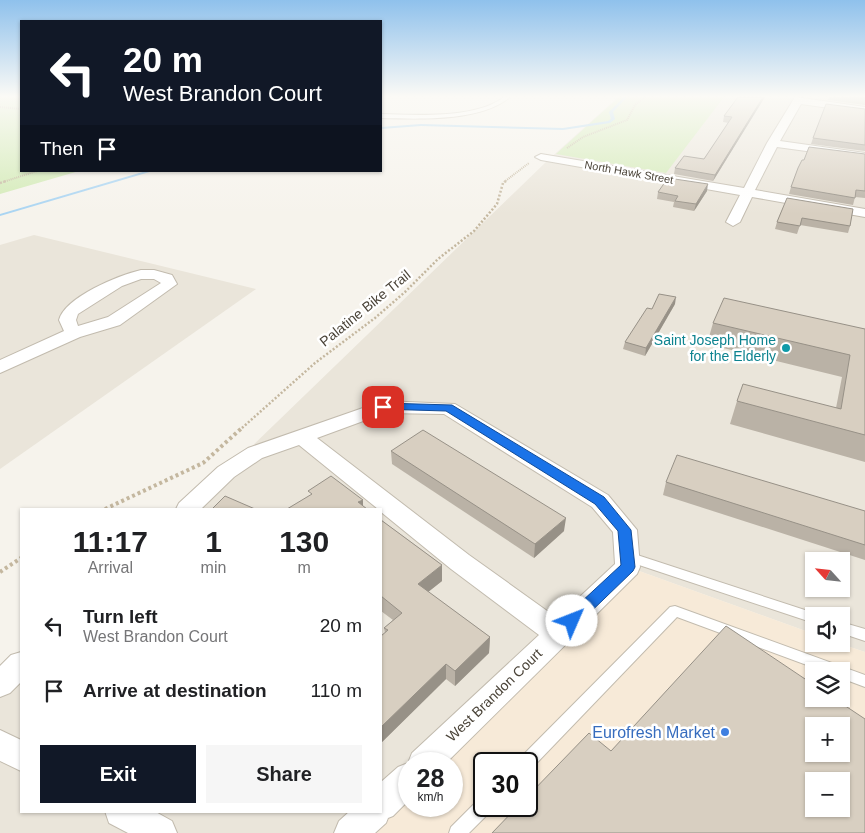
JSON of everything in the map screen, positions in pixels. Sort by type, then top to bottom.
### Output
[{"type":"street","points":[[733,222],[778,136]]},
{"type":"street","points":[[774,143],[865,156]]},
{"type":"street","name":"North Hawk Street","points":[[541,157],[865,213]]},
{"type":"street","points":[[0,367],[74,333],[114,321],[169,284],[167,278],[152,274],[134,275],[70,311],[67,317],[68,326],[74,333]]},
{"type":"street","name":"West Brandon Court","points":[[188,508],[226,472],[256,453],[383,407],[448,408],[600,500],[625,530],[628,567],[435,752]]},
{"type":"street","points":[[301,436],[460,562],[558,634]]},
{"type":"street","points":[[0,684],[20,665]]},
{"type":"street","points":[[0,744],[20,755]]},
{"type":"street","points":[[382,803],[398,788]]},
{"type":"street","points":[[125,813],[160,833]]},
{"type":"street","points":[[351,833],[372,813]]},
{"type":"lane","points":[[627,557],[805,615]]},
{"type":"lane","points":[[537,752],[675,611],[813,662]]},
{"type":"lane","points":[[850,630],[865,635]]},
{"type":"lane","points":[[850,676],[865,681]]},
{"type":"lane","points":[[457,833],[473,817]]},
{"type":"path","name":"Palatine Bike Trail","points":[[107,508],[203,463],[314,362],[382,312],[438,259],[474,231],[497,204],[503,183],[533,160],[569,148],[586,136]]},
{"type":"path","points":[[0,183],[34,172]]},
{"type":"path","points":[[0,572],[20,559]]},
{"type":"shaded area","points":[[575,136],[865,136],[865,652],[850,647],[850,607],[805,607],[805,631],[628,567],[422,752],[398,752],[398,780],[382,803],[382,508],[188,508]]},
{"type":"shaded area","points":[[34,235],[256,289],[0,469],[0,245]]},
{"type":"shaded area","points":[[628,567],[805,631],[805,652],[850,652],[850,647],[865,652],[865,833],[351,833],[378,813],[382,813],[382,810],[398,791],[398,817],[463,817],[463,752],[435,752]]},
{"type":"shaded area","points":[[20,665],[20,813],[372,813],[351,833],[0,833],[0,684]]},
{"type":"green space","points":[[0,136],[20,136],[20,172],[76,172],[0,194]]},
{"type":"green space","points":[[576,136],[694,136],[666,173],[556,154]]},
{"type":"building","points":[[719,136],[739,136],[715,175],[675,168],[684,156],[704,159]]},
{"type":"building","points":[[814,136],[865,136],[865,145],[813,138]]},
{"type":"building","points":[[809,147],[865,154],[865,191],[856,190],[855,198],[791,187]]},
{"type":"building","points":[[668,178],[708,184],[696,204],[675,201],[678,196],[658,192]]},
{"type":"building","points":[[787,198],[853,209],[850,226],[802,218],[800,226],[777,222]]},
{"type":"building","points":[[659,294],[676,297],[646,348],[625,342],[647,308],[652,309]]},
{"type":"building","points":[[724,298],[865,329],[865,435],[737,401],[743,384],[841,409],[850,355],[713,323]]},
{"type":"building","points":[[423,430],[566,518],[535,544],[391,451]]},
{"type":"building","points":[[677,455],[865,511],[865,545],[666,482]]},
{"type":"building","points":[[331,476],[363,500],[358,502],[366,508],[289,508],[312,494],[308,491]]},
{"type":"building","points":[[225,496],[253,508],[213,508]]},
{"type":"building","points":[[382,521],[442,565],[418,584],[490,637],[455,671],[446,664],[382,726],[382,635],[388,630],[384,628],[402,613],[382,597]]},
{"type":"building","name":"Eurofresh Market","points":[[726,626],[805,679],[805,707],[847,707],[865,719],[865,833],[492,833],[507,817],[538,817],[538,786],[589,733],[611,751]]},
{"type":"waterway","points":[[0,215],[148,172]]},
{"type":"place","name":"Saint Joseph Home for the Elderly","points":[[786,348]]},
{"type":"place","name":"Eurofresh Market","points":[[725,732]]},
{"type":"route","points":[[383,407],[448,408],[600,500],[625,530],[628,567],[572,621]]}]
